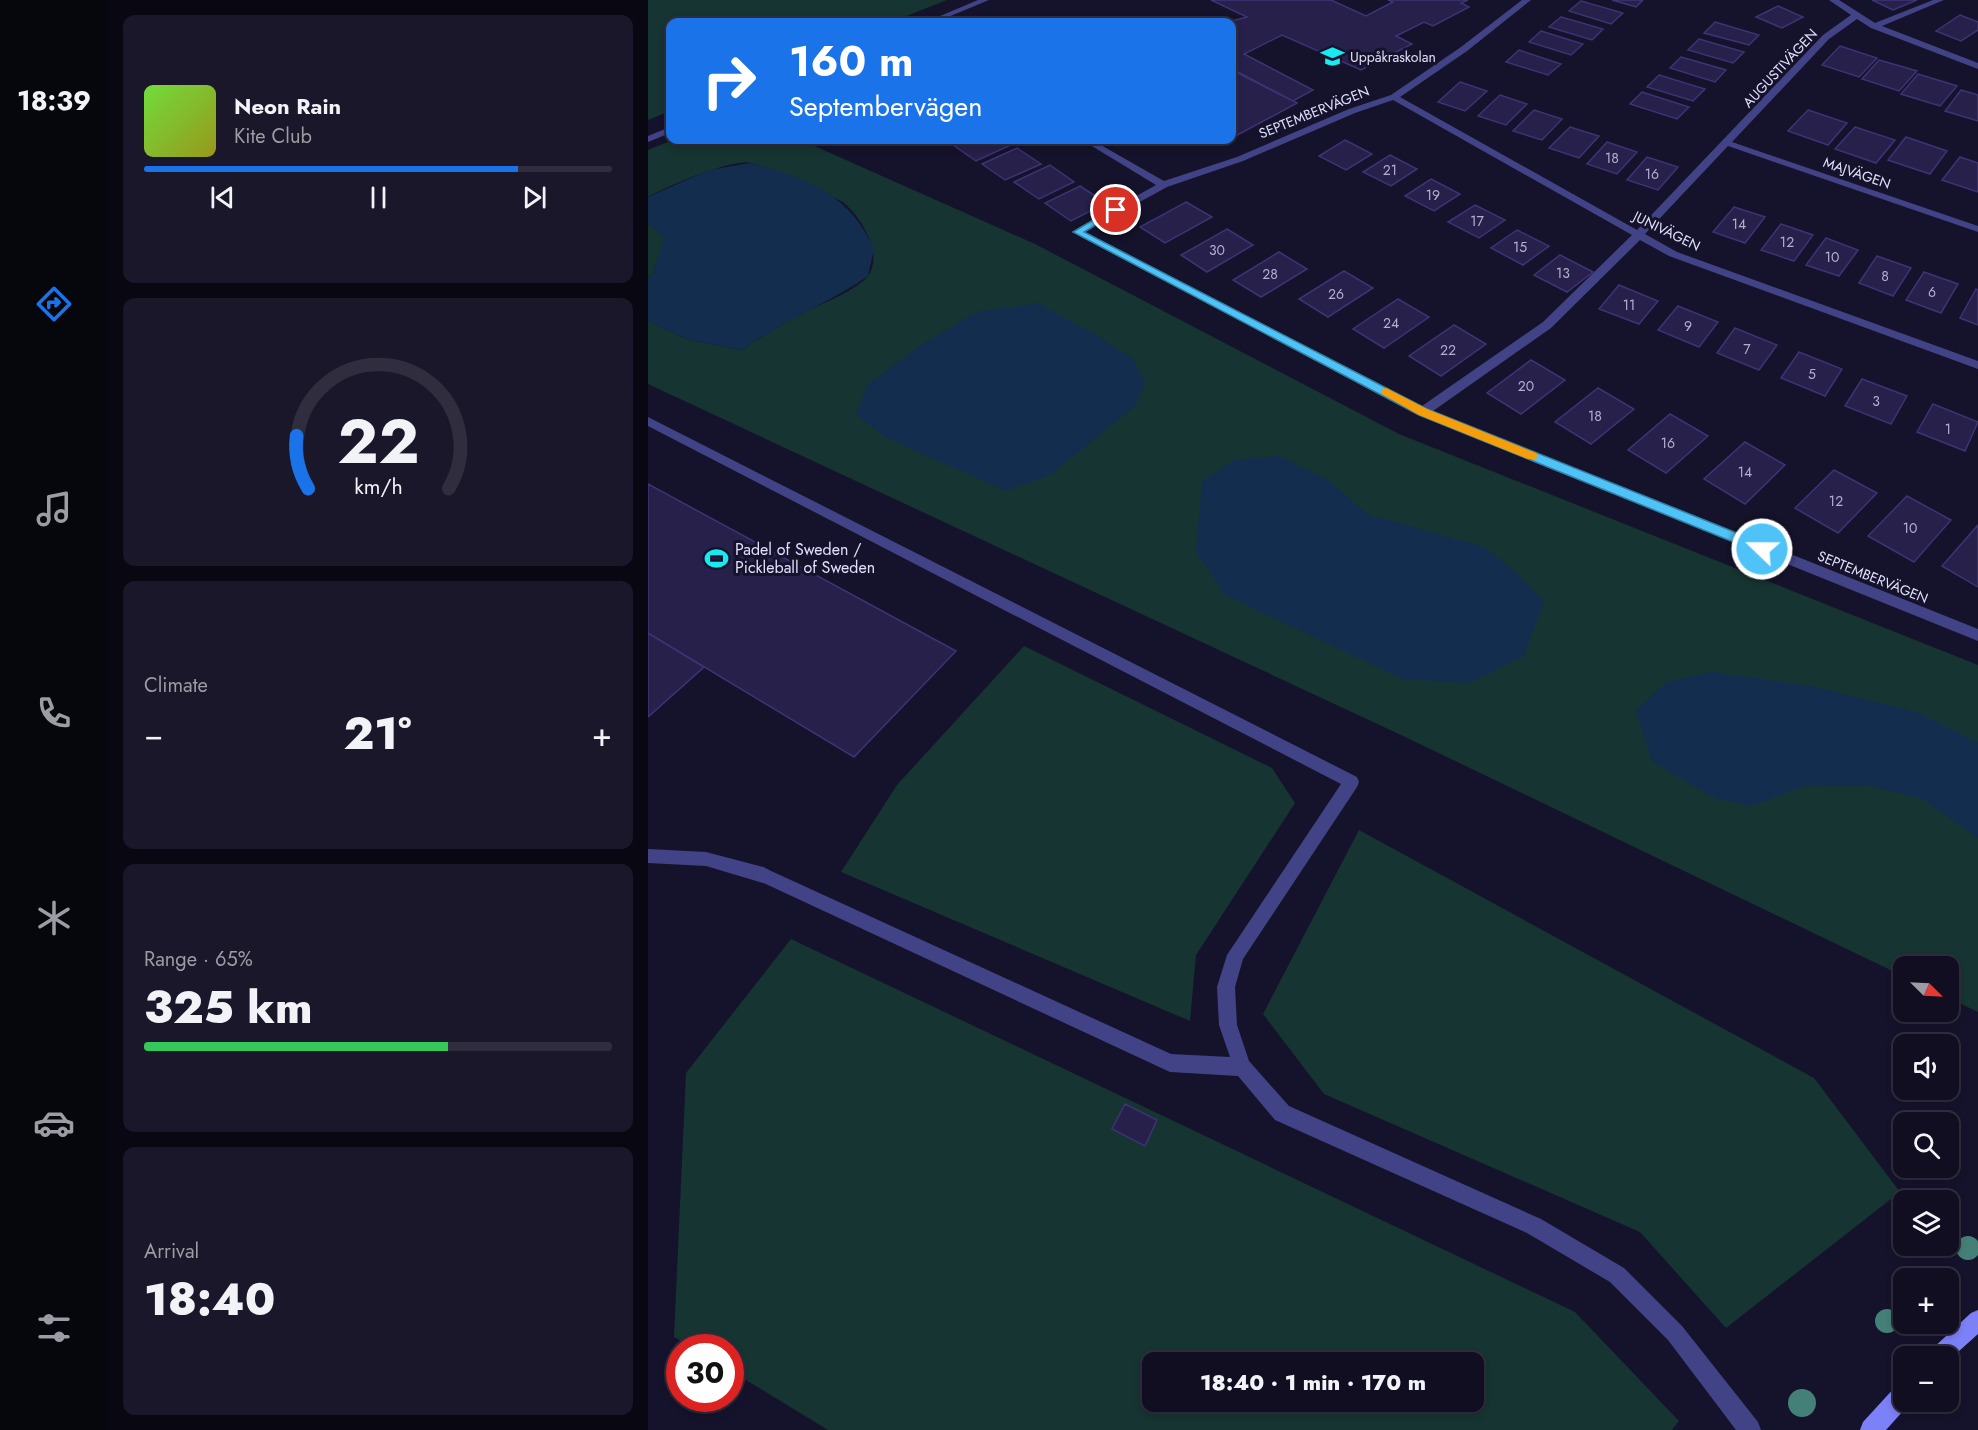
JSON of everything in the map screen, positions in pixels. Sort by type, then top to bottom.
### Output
[{"type":"street","points":[[940,18],[985,0]]},
{"type":"street","name":"SEPTEMBERVÄGEN","points":[[1527,0],[1464,49],[1394,97],[1352,111],[1240,159],[1163,185],[1077,232],[1423,412],[1978,635]]},
{"type":"street","points":[[1833,0],[1874,26],[1978,66]]},
{"type":"street","points":[[1874,26],[1940,0]]},
{"type":"street","name":"AUGUSTIVÄGEN","points":[[1423,412],[1547,325],[1600,275],[1826,38],[1856,15]]},
{"type":"street","name":"JUNIVÄGEN","points":[[1394,97],[1673,254],[1978,365]]},
{"type":"street","points":[[648,139],[666,132]]},
{"type":"street","name":"MAJVÄGEN","points":[[1728,143],[1978,229]]},
{"type":"street","points":[[1093,144],[1163,185]]},
{"type":"street","points":[[648,421],[1351,782],[1236,955],[1226,987],[1228,1025],[1242,1067],[1282,1113],[1534,1227],[1617,1275],[1675,1333],[1750,1430]]},
{"type":"street","points":[[648,856],[706,859],[763,875],[1170,1063],[1242,1067]]},
{"type":"street","points":[[1950,1346],[1978,1320]]},
{"type":"street","points":[[1871,1430],[1893,1406]]},
{"type":"green space","points":[[648,0],[947,0],[901,18],[666,18],[666,113],[648,120]]},
{"type":"green space","points":[[666,143],[810,144],[1035,244],[1399,434],[1978,665],[1978,1012],[1959,1003],[1959,956],[1893,956],[1893,971],[1401,735],[648,384],[648,321],[689,340],[742,350],[783,324],[857,286],[868,276],[873,257],[872,247],[863,226],[844,203],[751,163],[714,169],[648,197],[648,150]]},
{"type":"green space","points":[[648,223],[665,238],[653,273],[648,278]]},
{"type":"green space","points":[[1024,646],[1272,768],[1295,803],[1196,955],[1190,1021],[841,872],[897,785]]},
{"type":"green space","points":[[1359,830],[1814,1078],[1898,1190],[1893,1190],[1893,1197],[1726,1328],[1640,1232],[1324,1094],[1263,1014]]},
{"type":"green space","points":[[791,939],[1575,1312],[1679,1421],[1672,1430],[828,1430],[744,1379],[744,1334],[674,1334],[686,1073]]},
{"type":"water","points":[[750,163],[807,182],[839,201],[864,230],[874,249],[868,276],[742,350],[689,340],[648,321],[648,278],[653,273],[664,238],[648,223],[648,197],[709,170]]},
{"type":"water","points":[[1038,303],[1096,335],[1133,359],[1145,382],[1135,406],[1050,475],[1006,491],[887,438],[856,415],[868,384],[923,344],[976,312]]},
{"type":"water","points":[[1279,456],[1328,480],[1367,514],[1484,547],[1518,574],[1544,601],[1524,656],[1470,683],[1403,679],[1225,595],[1196,551],[1202,481],[1234,460]]},
{"type":"water","points":[[1712,672],[1810,686],[1917,712],[1978,743],[1978,838],[1923,799],[1870,786],[1807,785],[1751,806],[1714,798],[1652,761],[1636,711],[1667,682]]},
{"type":"building","name":"Uppåkraskolan","points":[[1211,0],[1331,0],[1366,16],[1393,2],[1388,0],[1468,0],[1461,3],[1469,7],[1433,26],[1424,22],[1396,36],[1412,44],[1361,70],[1282,35],[1244,54],[1313,90],[1293,101],[1236,71],[1236,20],[1247,17]]},
{"type":"building","points":[[1612,0],[1643,0],[1636,7]]},
{"type":"building","points":[[1872,0],[1917,0],[1893,10]]},
{"type":"building","points":[[1581,1],[1623,13],[1611,24],[1569,11]]},
{"type":"building","points":[[1778,6],[1803,17],[1782,28],[1756,17]]},
{"type":"building","points":[[1960,15],[1978,22],[1978,30],[1961,41],[1936,31]]},
{"type":"building","points":[[1561,17],[1603,29],[1592,40],[1549,27]]},
{"type":"building","points":[[1715,22],[1759,35],[1749,45],[1704,33]]},
{"type":"building","points":[[1541,31],[1583,44],[1571,55],[1529,42]]},
{"type":"building","points":[[1699,39],[1744,52],[1733,63],[1688,50]]},
{"type":"building","points":[[1840,46],[1877,58],[1859,77],[1822,65]]},
{"type":"building","points":[[1519,50],[1561,64],[1548,75],[1506,62]]},
{"type":"building","points":[[1681,57],[1726,70],[1715,82],[1670,68]]},
{"type":"building","points":[[1879,60],[1917,71],[1899,91],[1862,79]]},
{"type":"building","points":[[1236,72],[1297,103],[1236,136]]},
{"type":"building","points":[[1918,74],[1957,86],[1940,106],[1901,94]]},
{"type":"building","points":[[1659,75],[1705,89],[1693,101],[1647,87]]},
{"type":"building","points":[[1460,82],[1487,91],[1465,111],[1438,102]]},
{"type":"building","points":[[1961,90],[1978,95],[1978,121],[1945,111]]},
{"type":"building","points":[[1642,92],[1689,107],[1677,119],[1630,104]]},
{"type":"building","points":[[1500,95],[1527,104],[1506,125],[1478,116]]},
{"type":"building","points":[[1534,110],[1562,119],[1542,140],[1513,131]]},
{"type":"building","points":[[1808,110],[1847,123],[1828,145],[1788,131]]},
{"type":"building","points":[[1570,127],[1599,136],[1579,158],[1549,148]]},
{"type":"building","points":[[1855,127],[1895,140],[1876,163],[1835,149]]},
{"type":"building","points":[[1906,137],[1947,151],[1930,174],[1888,160]]},
{"type":"building","points":[[1345,140],[1372,154],[1346,170],[1319,156]]},
{"type":"building","points":[[1607,142],[1637,152],[1617,174],[1587,164]]},
{"type":"building","points":[[1009,144],[1011,145],[976,161],[953,145]]},
{"type":"building","points":[[1017,148],[1041,164],[1005,180],[982,164]]},
{"type":"building","points":[[1390,155],[1417,169],[1391,186],[1363,172]]},
{"type":"building","points":[[1647,157],[1678,167],[1658,190],[1627,180]]},
{"type":"building","points":[[1960,157],[1978,163],[1978,192],[1942,180]]},
{"type":"building","points":[[1050,165],[1074,182],[1039,199],[1014,182]]},
{"type":"building","points":[[1431,179],[1460,194],[1434,211],[1405,196]]},
{"type":"building","points":[[1080,186],[1106,203],[1071,221],[1045,203]]},
{"type":"building","points":[[1186,202],[1212,217],[1165,243],[1140,227]]},
{"type":"building","points":[[1475,205],[1505,220],[1479,238],[1448,222]]},
{"type":"building","points":[[1734,207],[1765,217],[1745,243],[1713,232]]},
{"type":"building","points":[[1781,224],[1813,235],[1794,261],[1761,250]]},
{"type":"building","points":[[1227,229],[1253,245],[1207,272],[1181,255]]},
{"type":"building","points":[[1517,230],[1549,246],[1523,265],[1491,248]]},
{"type":"building","points":[[1826,238],[1858,250],[1839,276],[1806,265]]},
{"type":"building","points":[[1279,252],[1307,269],[1261,297],[1233,280]]},
{"type":"building","points":[[1560,255],[1593,272],[1567,292],[1534,275]]},
{"type":"building","points":[[1877,256],[1911,268],[1893,296],[1859,283]]},
{"type":"building","points":[[1344,271],[1373,288],[1328,317],[1299,299]]},
{"type":"building","points":[[1924,272],[1958,284],[1941,313],[1906,300]]},
{"type":"building","points":[[1619,285],[1658,301],[1639,324],[1599,309]]},
{"type":"building","points":[[1976,289],[1978,290],[1978,325],[1960,318]]},
{"type":"building","points":[[1398,299],[1429,317],[1384,348],[1353,329]]},
{"type":"building","points":[[1678,306],[1718,322],[1699,347],[1658,330]]},
{"type":"building","points":[[1454,325],[1486,344],[1441,376],[1409,356]]},
{"type":"building","points":[[1735,328],[1777,345],[1759,370],[1717,353]]},
{"type":"building","points":[[1799,352],[1842,369],[1825,396],[1781,378]]},
{"type":"building","points":[[1531,360],[1565,380],[1521,414],[1487,393]]},
{"type":"building","points":[[1862,379],[1907,396],[1891,424],[1845,406]]},
{"type":"building","points":[[1598,388],[1634,409],[1591,444],[1555,422]]},
{"type":"building","points":[[1933,404],[1978,422],[1965,451],[1917,432]]},
{"type":"building","points":[[1670,414],[1708,436],[1666,473],[1628,450]]},
{"type":"building","points":[[1745,442],[1785,465],[1745,504],[1704,479]]},
{"type":"building","points":[[1834,470],[1877,493],[1838,533],[1795,508]]},
{"type":"building","name":"Padel of Sweden / Pickleball of Sweden","points":[[648,484],[956,651],[854,757],[648,633]]},
{"type":"building","points":[[1907,496],[1951,520],[1914,562],[1868,536]]},
{"type":"building","points":[[1978,525],[1978,587],[1942,566]]},
{"type":"building","points":[[648,633],[704,667],[648,717]]},
{"type":"building","points":[[1125,1104],[1157,1120],[1145,1146],[1112,1129]]},
{"type":"slow traffic","points":[[1386,392],[1423,412],[1532,456]]},
{"type":"place","name":"Uppåkraskolan","points":[[1332,57]]},
{"type":"place","name":"Padel of Sweden / Pickleball of Sweden","points":[[717,558]]},
{"type":"route","points":[[1116,210],[1077,232],[1423,412],[1762,549]]}]
